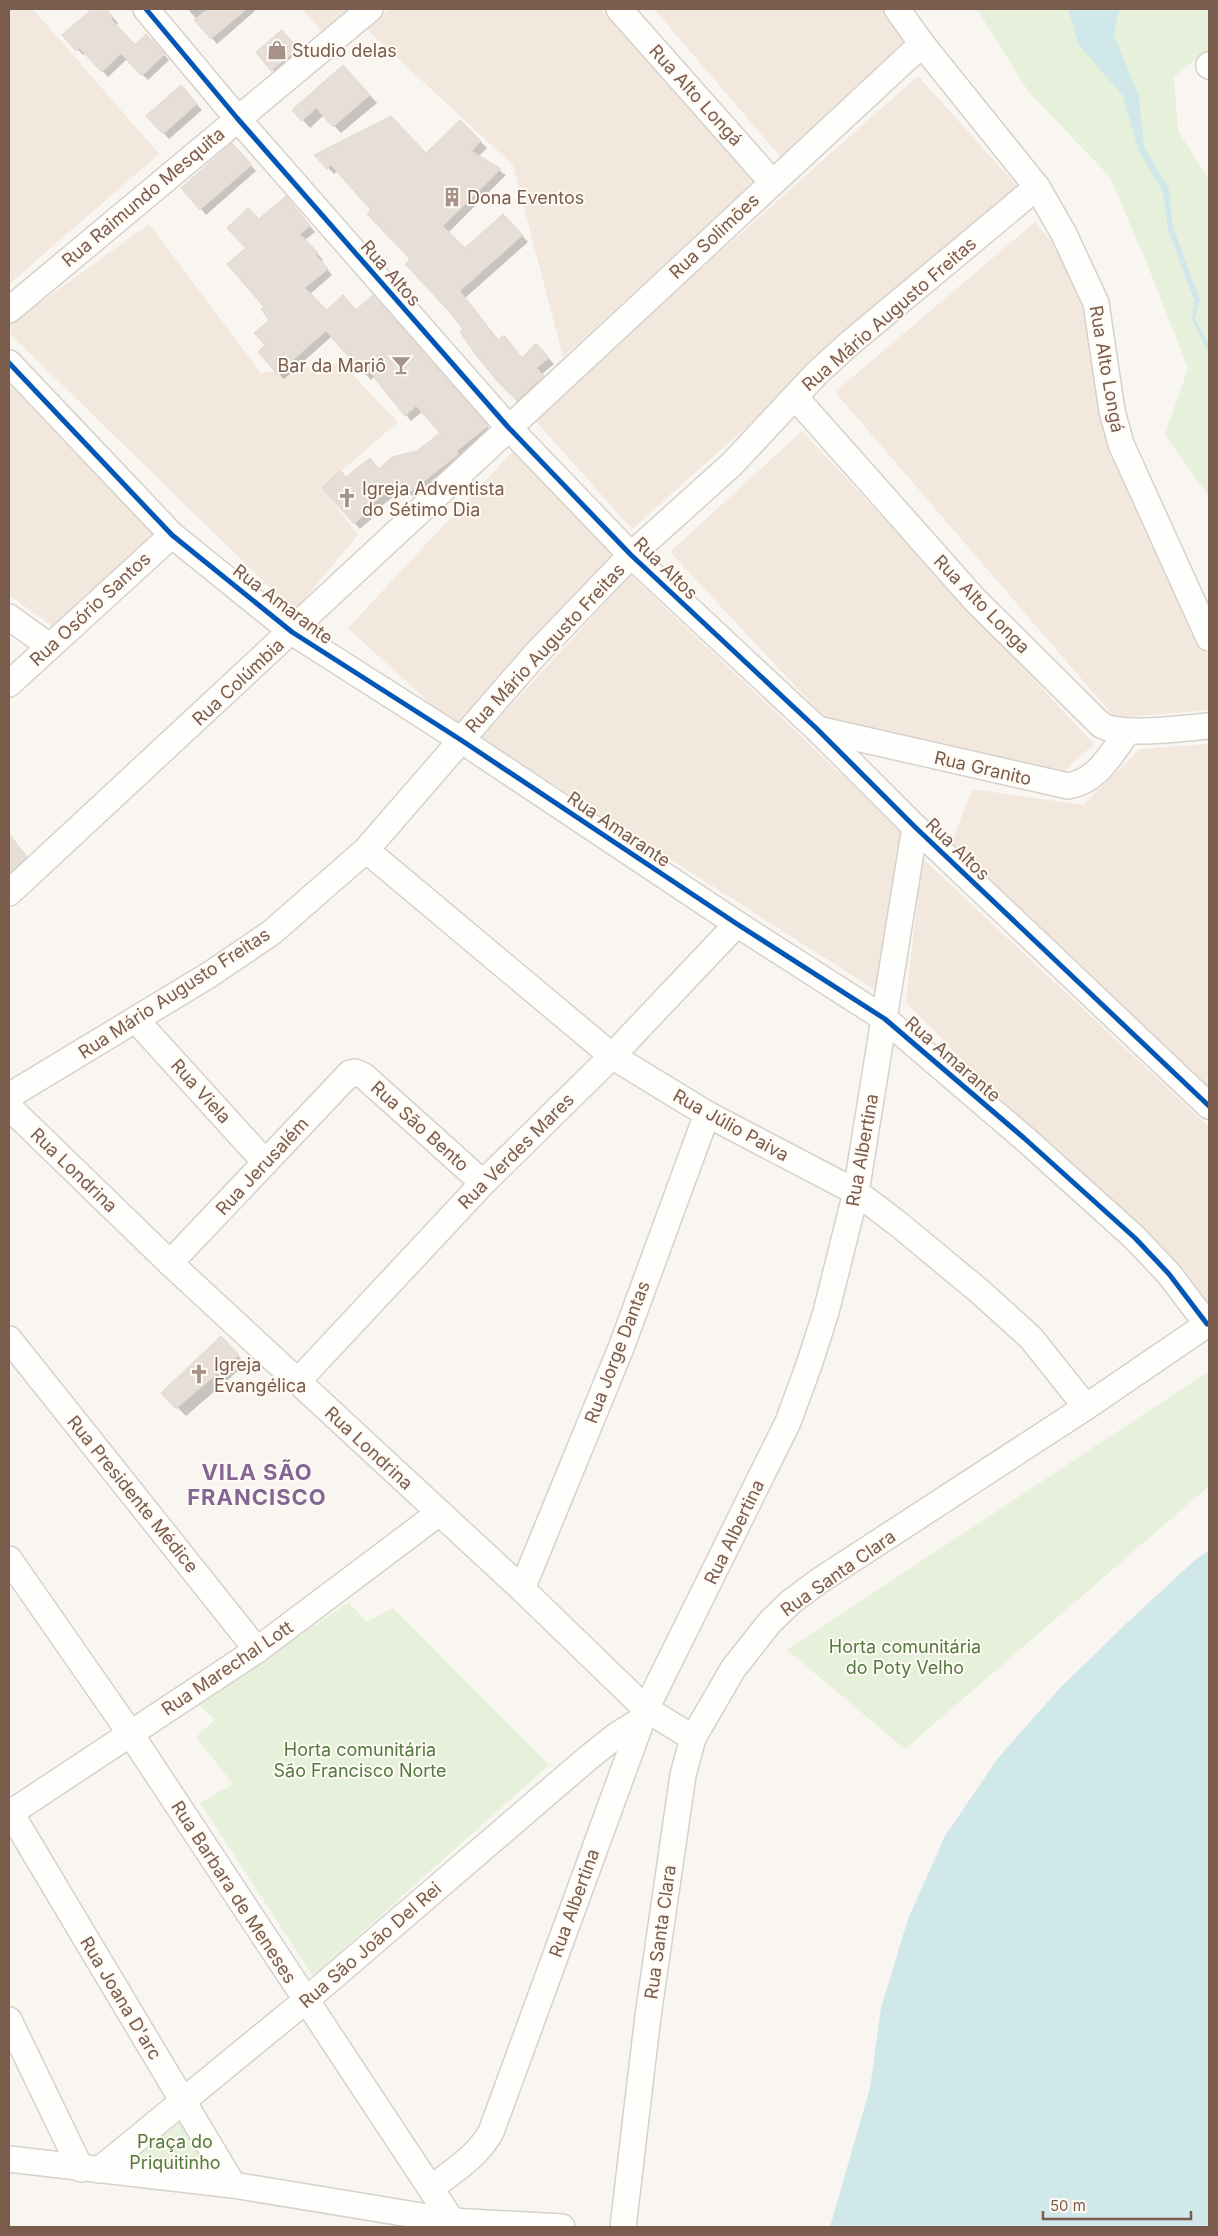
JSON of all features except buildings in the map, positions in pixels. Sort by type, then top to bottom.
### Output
[{"type":"street","name":"Rua Altos","points":[[146,9],[237,118],[508,428],[631,555],[816,728],[915,827],[1209,1106]]},
{"type":"street","name":"Rua Raimundo Mesquita","points":[[9,310],[370,9]]},
{"type":"street","name":"Rua Alto Longá","points":[[619,9],[772,182]]},
{"type":"street","name":"Rua Alto Longá","points":[[897,9],[922,44],[1037,187],[1064,234],[1096,303],[1112,410],[1121,444],[1209,638]]},
{"type":"street","name":"Rua Solimões","points":[[508,428],[922,44]]},
{"type":"street","name":"Rua Mário Augusto Freitas","points":[[9,1096],[209,975],[271,933],[366,850],[534,656],[631,555],[732,464],[795,397],[850,343],[1037,187]]},
{"type":"street","name":"Rua Amarante","points":[[9,363],[172,534],[292,632],[885,1019],[1024,1138],[1135,1238],[1169,1274],[1208,1324]]},
{"type":"street","name":"Rua Alto Longa","points":[[795,397],[975,600],[1102,725],[1110,730],[1128,731],[1209,726]]},
{"type":"street","name":"Rua Colúmbia","points":[[9,893],[292,632],[508,428]]},
{"type":"street","name":"Rua Osório Santos","points":[[9,684],[172,534]]},
{"type":"street","points":[[9,617],[49,646]]},
{"type":"street","name":"Rua Granito","points":[[816,728],[1068,786],[1078,784],[1095,775],[1128,731]]},
{"type":"street","name":"Rua Albertina","points":[[431,2188],[469,2160],[484,2146],[491,2132],[643,1715],[788,1422],[826,1312],[856,1192],[915,827]]},
{"type":"street","name":"Rua Júlio Paiva","points":[[366,850],[612,1056],[707,1114],[856,1192],[978,1290],[1031,1338],[1086,1407]]},
{"type":"street","name":"Rua Verdes Mares","points":[[298,1381],[483,1183],[612,1056],[737,924]]},
{"type":"street","name":"Rua Viela","points":[[136,1020],[265,1162]]},
{"type":"street","name":"Rua Jerusalém","points":[[170,1264],[346,1076],[355,1072]]},
{"type":"street","name":"Rua São Bento","points":[[355,1072],[364,1076],[483,1183]]},
{"type":"street","name":"Rua Londrina","points":[[9,1107],[170,1264],[522,1589],[643,1715],[694,1738]]},
{"type":"street","name":"Rua Jorge Dantas","points":[[522,1589],[620,1348],[707,1114]]},
{"type":"street","name":"Rua Santa Clara","points":[[623,2227],[648,2016],[683,1775],[694,1738],[738,1663],[770,1622],[792,1601],[1208,1324]]},
{"type":"street","name":"Rua Presidente Médice","points":[[9,1339],[257,1650]]},
{"type":"street","name":"Rua Marechal Lott","points":[[9,1813],[257,1650],[439,1513]]},
{"type":"street","name":"Rua Barbara de Meneses","points":[[9,1560],[130,1733],[431,2188],[446,2224]]},
{"type":"street","name":"Rua São João Del Rei","points":[[90,2169],[183,2102],[588,1758],[643,1715]]},
{"type":"street","name":"Rua Joana D'arc","points":[[9,1813],[233,2185]]},
{"type":"street","points":[[9,2020],[90,2169]]},
{"type":"street","points":[[9,2159],[233,2185],[446,2224],[562,2227]]},
{"type":"shaded area","points":[[9,9],[33,9],[159,154],[9,284]]},
{"type":"shaded area","points":[[302,9],[364,9],[330,41]]},
{"type":"shaded area","points":[[389,9],[601,9],[754,182],[563,357],[513,165],[365,28]]},
{"type":"shaded area","points":[[654,9],[892,9],[924,45],[785,162]]},
{"type":"shaded area","points":[[918,76],[1017,186],[632,529],[533,418]]},
{"type":"shaded area","points":[[1035,222],[1063,255],[1209,660],[1209,710],[1115,718],[835,392]]},
{"type":"shaded area","points":[[149,224],[261,373],[341,363],[398,422],[322,488],[358,535],[294,611],[9,333],[9,325]]},
{"type":"shaded area","points":[[9,366],[157,535],[52,626],[9,595]]},
{"type":"shaded area","points":[[802,431],[1094,744],[1059,776],[824,717],[670,552]]},
{"type":"shaded area","points":[[512,452],[624,556],[460,731],[348,628]]},
{"type":"shaded area","points":[[631,575],[905,835],[878,992],[481,738]]},
{"type":"shaded area","points":[[1209,744],[1209,1093],[952,842],[972,789],[1083,805],[1140,749]]},
{"type":"shaded area","points":[[922,858],[1209,1127],[1209,1313],[906,1002]]},
{"type":"green space","points":[[977,9],[1068,9],[1078,44],[1114,35],[1119,9],[1209,9],[1209,50],[1174,76],[1178,131],[1209,179],[1209,497],[1165,435],[1188,368],[1148,266],[1110,177],[1028,91]]},
{"type":"green space","name":"Horta comunitária do Poty Velho","points":[[1209,1371],[1209,1486],[905,1749],[787,1650]]},
{"type":"green space","name":"Horta comunitária São Francisco Norte","points":[[349,1602],[366,1622],[393,1608],[549,1765],[313,1976],[200,1803],[233,1784],[196,1737],[215,1720],[198,1704]]},
{"type":"green space","name":"Praça do Priquitinho","points":[[181,2122],[212,2175],[120,2168]]},
{"type":"water","points":[[1068,9],[1119,9],[1114,35],[1139,96],[1144,147],[1169,188],[1173,227],[1200,300],[1195,319],[1209,344],[1209,354],[1192,320],[1194,300],[1168,230],[1163,192],[1139,152],[1123,96],[1078,44]]},
{"type":"water","points":[[1209,1550],[1209,2227],[830,2227],[870,2088],[881,2008],[908,1919],[945,1836],[998,1758],[1060,1688],[1129,1621],[1195,1560]]},
{"type":"cycle path","points":[[146,9],[237,118],[508,427],[631,555],[816,728],[915,827],[1209,1106]]},
{"type":"cycle path","points":[[9,363],[172,535],[292,632],[461,740],[737,924],[885,1019],[1024,1138],[1135,1238],[1169,1274],[1207,1324]]},
{"type":"place","name":"Studio delas","points":[[277,50]]},
{"type":"place","name":"Dona Eventos","points":[[452,197]]},
{"type":"place","name":"Bar da Mariô","points":[[401,365]]},
{"type":"place","name":"Igreja Adventista do Sétimo Dia","points":[[347,498]]},
{"type":"place","name":"Igreja Evangélica","points":[[199,1374]]},
{"type":"district","name":"VILA SÃO FRANCISCO","points":[[257,1484]]}]
